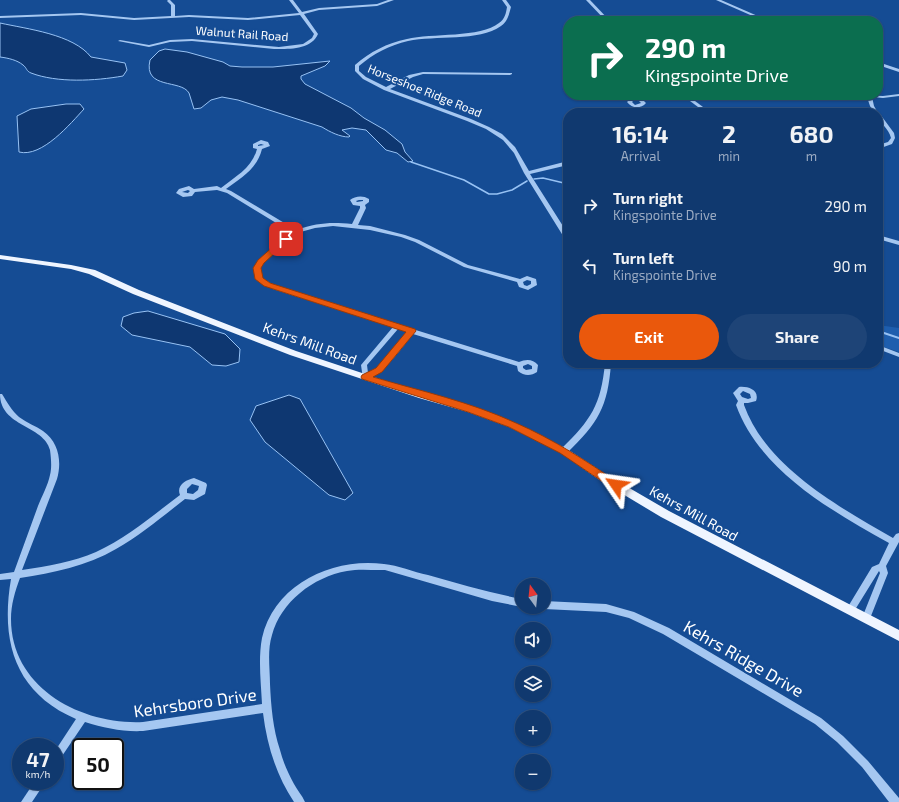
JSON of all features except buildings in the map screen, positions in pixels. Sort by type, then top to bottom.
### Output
[{"type":"main road","name":"Kehrs Mill Road","points":[[0,257],[56,264],[92,272],[136,292],[214,323],[365,377],[493,417],[532,434],[564,451],[604,478],[665,514],[899,636]]},
{"type":"street","name":"Walnut Rail Road","points":[[120,41],[149,46],[170,41],[192,40],[274,48],[296,47],[316,38],[314,30],[291,0]]},
{"type":"street","points":[[0,17],[81,14],[134,19],[189,16],[249,19],[301,13],[319,9],[377,5],[392,0]]},
{"type":"street","name":"Horseshoe Ridge Road","points":[[504,0],[509,7],[508,13],[504,22],[498,26],[477,33],[435,36],[398,42],[385,47],[357,66],[356,71],[362,78],[386,89],[480,124],[500,134],[516,150],[527,173],[563,231]]},
{"type":"street","points":[[588,0],[603,16]]},
{"type":"street","points":[[718,0],[755,16]]},
{"type":"street","points":[[169,1],[173,5],[173,16]]},
{"type":"street","points":[[883,66],[899,71]]},
{"type":"street","points":[[386,89],[411,76],[423,72],[510,74]]},
{"type":"street","points":[[883,96],[899,95]]},
{"type":"street","points":[[691,100],[702,108]]},
{"type":"street","points":[[883,122],[894,138],[890,143],[883,145]]},
{"type":"street","points":[[223,189],[254,164],[260,148]]},
{"type":"street","points":[[527,173],[563,164]]},
{"type":"street","points":[[193,191],[210,188],[223,189],[295,232]]},
{"type":"street","points":[[354,226],[363,208],[362,204]]},
{"type":"street","points":[[520,281],[466,266],[417,241],[403,236],[354,226],[325,224],[295,232],[261,262],[257,268],[259,279],[275,288],[520,365]]},
{"type":"street","points":[[883,238],[899,243]]},
{"type":"street","points":[[397,326],[364,365],[365,377],[379,370],[412,331]]},
{"type":"street","points":[[883,349],[899,355]]},
{"type":"street","points":[[564,451],[583,433],[599,409],[607,385],[608,368]]},
{"type":"street","name":"Kehrsboro Drive","points":[[0,396],[16,418],[44,436],[52,448],[54,461],[53,476],[11,590],[7,615],[9,643],[14,656],[27,678],[38,691],[65,710],[83,717],[130,727],[177,722],[267,708]]},
{"type":"street","points":[[742,400],[740,405],[742,412],[754,432],[786,471],[810,491],[838,510],[897,539],[882,566],[875,569],[850,610]]},
{"type":"street","points":[[0,577],[68,565],[105,551],[131,536],[184,496]]},
{"type":"street","points":[[300,802],[284,776],[275,754],[267,708],[265,649],[272,622],[278,611],[293,594],[304,585],[318,577],[348,567],[368,566],[385,567],[492,597],[515,602]]},
{"type":"street","points":[[866,618],[884,572],[882,566]]},
{"type":"street","name":"Kehrs Ridge Drive","points":[[551,605],[583,606],[617,610],[646,621],[666,631],[818,721],[865,764],[895,802]]},
{"type":"street","points":[[64,746],[83,717]]},
{"type":"street","points":[[26,802],[34,790]]},
{"type":"shaded area","points":[[0,23],[36,30],[61,38],[83,49],[91,57],[125,63],[127,70],[123,76],[88,80],[64,80],[31,73],[18,62],[0,57]]},
{"type":"shaded area","points":[[165,49],[187,52],[223,62],[230,66],[242,67],[273,67],[330,61],[325,66],[301,76],[301,79],[305,84],[351,108],[364,118],[385,130],[402,144],[405,152],[413,161],[408,162],[397,153],[386,150],[366,130],[352,128],[342,130],[350,136],[342,136],[322,127],[238,100],[222,97],[211,100],[201,108],[194,109],[189,93],[185,89],[157,80],[152,76],[149,69],[150,60],[159,51]]},
{"type":"shaded area","points":[[66,104],[80,104],[84,109],[64,130],[46,145],[37,150],[19,152],[17,116],[31,109]]},
{"type":"shaded area","points":[[148,311],[225,334],[240,349],[239,362],[226,366],[212,365],[190,347],[132,335],[121,326],[123,317],[134,313]]},
{"type":"shaded area","points":[[883,326],[899,328],[899,352],[883,347]]},
{"type":"shaded area","points":[[289,395],[300,399],[353,493],[345,500],[329,495],[265,442],[250,420],[256,406]]},
{"type":"waterway","points":[[411,162],[464,180],[489,194],[497,194],[512,190],[527,181]]},
{"type":"waterway","points":[[534,179],[543,178],[563,183]]},
{"type":"waterway","points":[[883,333],[899,338]]},
{"type":"route","points":[[286,239],[259,264],[257,272],[259,279],[275,288],[412,331],[379,370],[365,377],[493,417],[512,425],[564,451],[616,485]]}]
